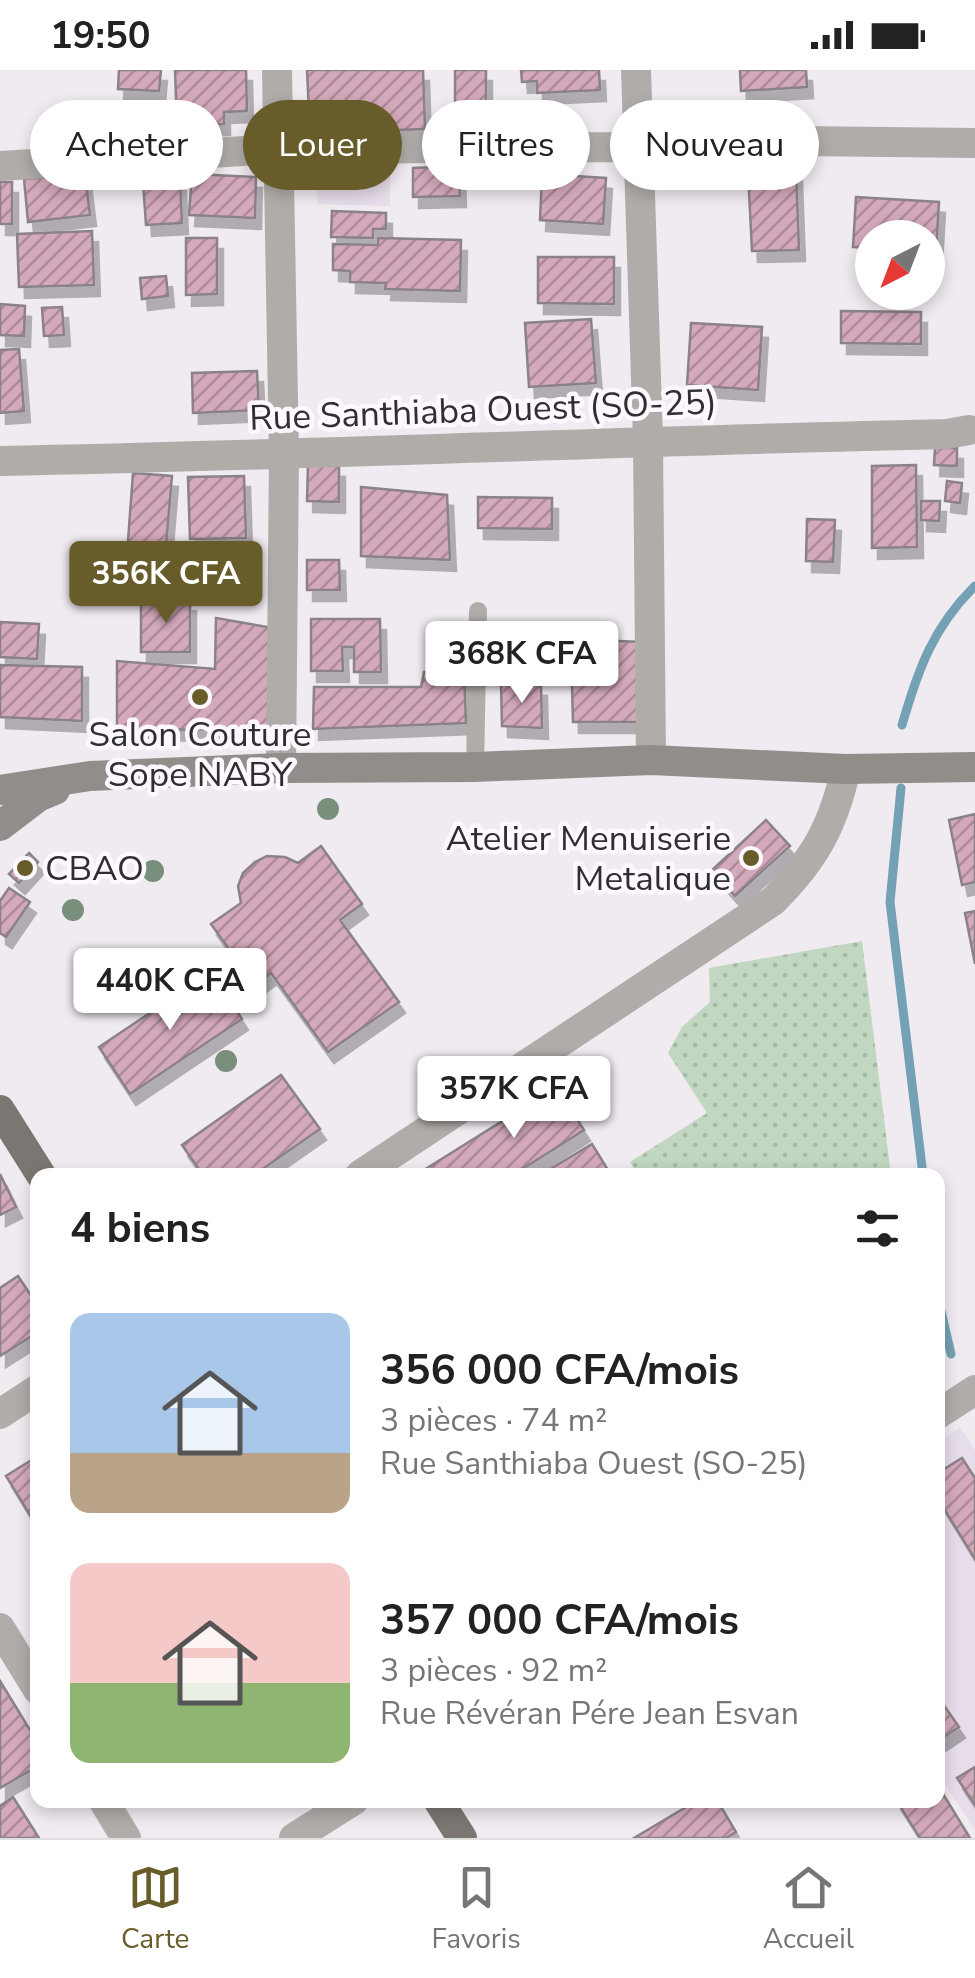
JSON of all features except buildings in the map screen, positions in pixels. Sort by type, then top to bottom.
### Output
[{"type":"main road","points":[[0,790],[90,776],[281,768],[476,767],[651,760],[846,769],[975,767]]},
{"type":"main road","points":[[0,826],[38,797],[90,776]]},
{"type":"main road","points":[[0,1110],[37,1168]]},
{"type":"main road","points":[[443,1808],[462,1838]]},
{"type":"street","points":[[277,70],[277,100]]},
{"type":"street","points":[[636,70],[636,100]]},
{"type":"street","points":[[819,141],[975,143]]},
{"type":"street","points":[[402,148],[610,147]]},
{"type":"street","points":[[0,166],[243,150]]},
{"type":"street","points":[[279,190],[284,455],[281,768]]},
{"type":"street","points":[[638,190],[648,441],[651,760]]},
{"type":"street","name":"Rue Santhiaba Ouest (SO-25)","points":[[0,460],[284,455],[947,434],[969,430]]},
{"type":"street","points":[[371,1168],[773,901],[802,872],[819,847],[838,804],[846,769]]},
{"type":"street","points":[[945,1409],[975,1390]]},
{"type":"street","points":[[0,1414],[30,1394]]},
{"type":"street","points":[[0,1628],[30,1677]]},
{"type":"street","points":[[108,1808],[126,1838]]},
{"type":"street","points":[[294,1838],[341,1808]]},
{"type":"lane","points":[[476,767],[478,611]]},
{"type":"shaded area","points":[[317,190],[390,190],[390,206],[317,204]]},
{"type":"shaded area","points":[[960,1427],[975,1450],[975,1830],[945,1785],[945,1438]]},
{"type":"green space","points":[[862,941],[890,1168],[634,1168],[630,1162],[707,1113],[668,1053],[682,1027],[710,1002],[709,968]]},
{"type":"waterway","points":[[902,725],[929,650],[948,617],[975,586]]},
{"type":"waterway","points":[[901,788],[890,902],[922,1168]]},
{"type":"waterway","points":[[945,1328],[951,1354]]},
{"type":"place","name":"Salon Couture Sope NABY","points":[[200,697]]},
{"type":"place","name":"Atelier Menuiserie Metalique","points":[[751,858]]},
{"type":"place","name":"CBAO","points":[[25,868]]}]
